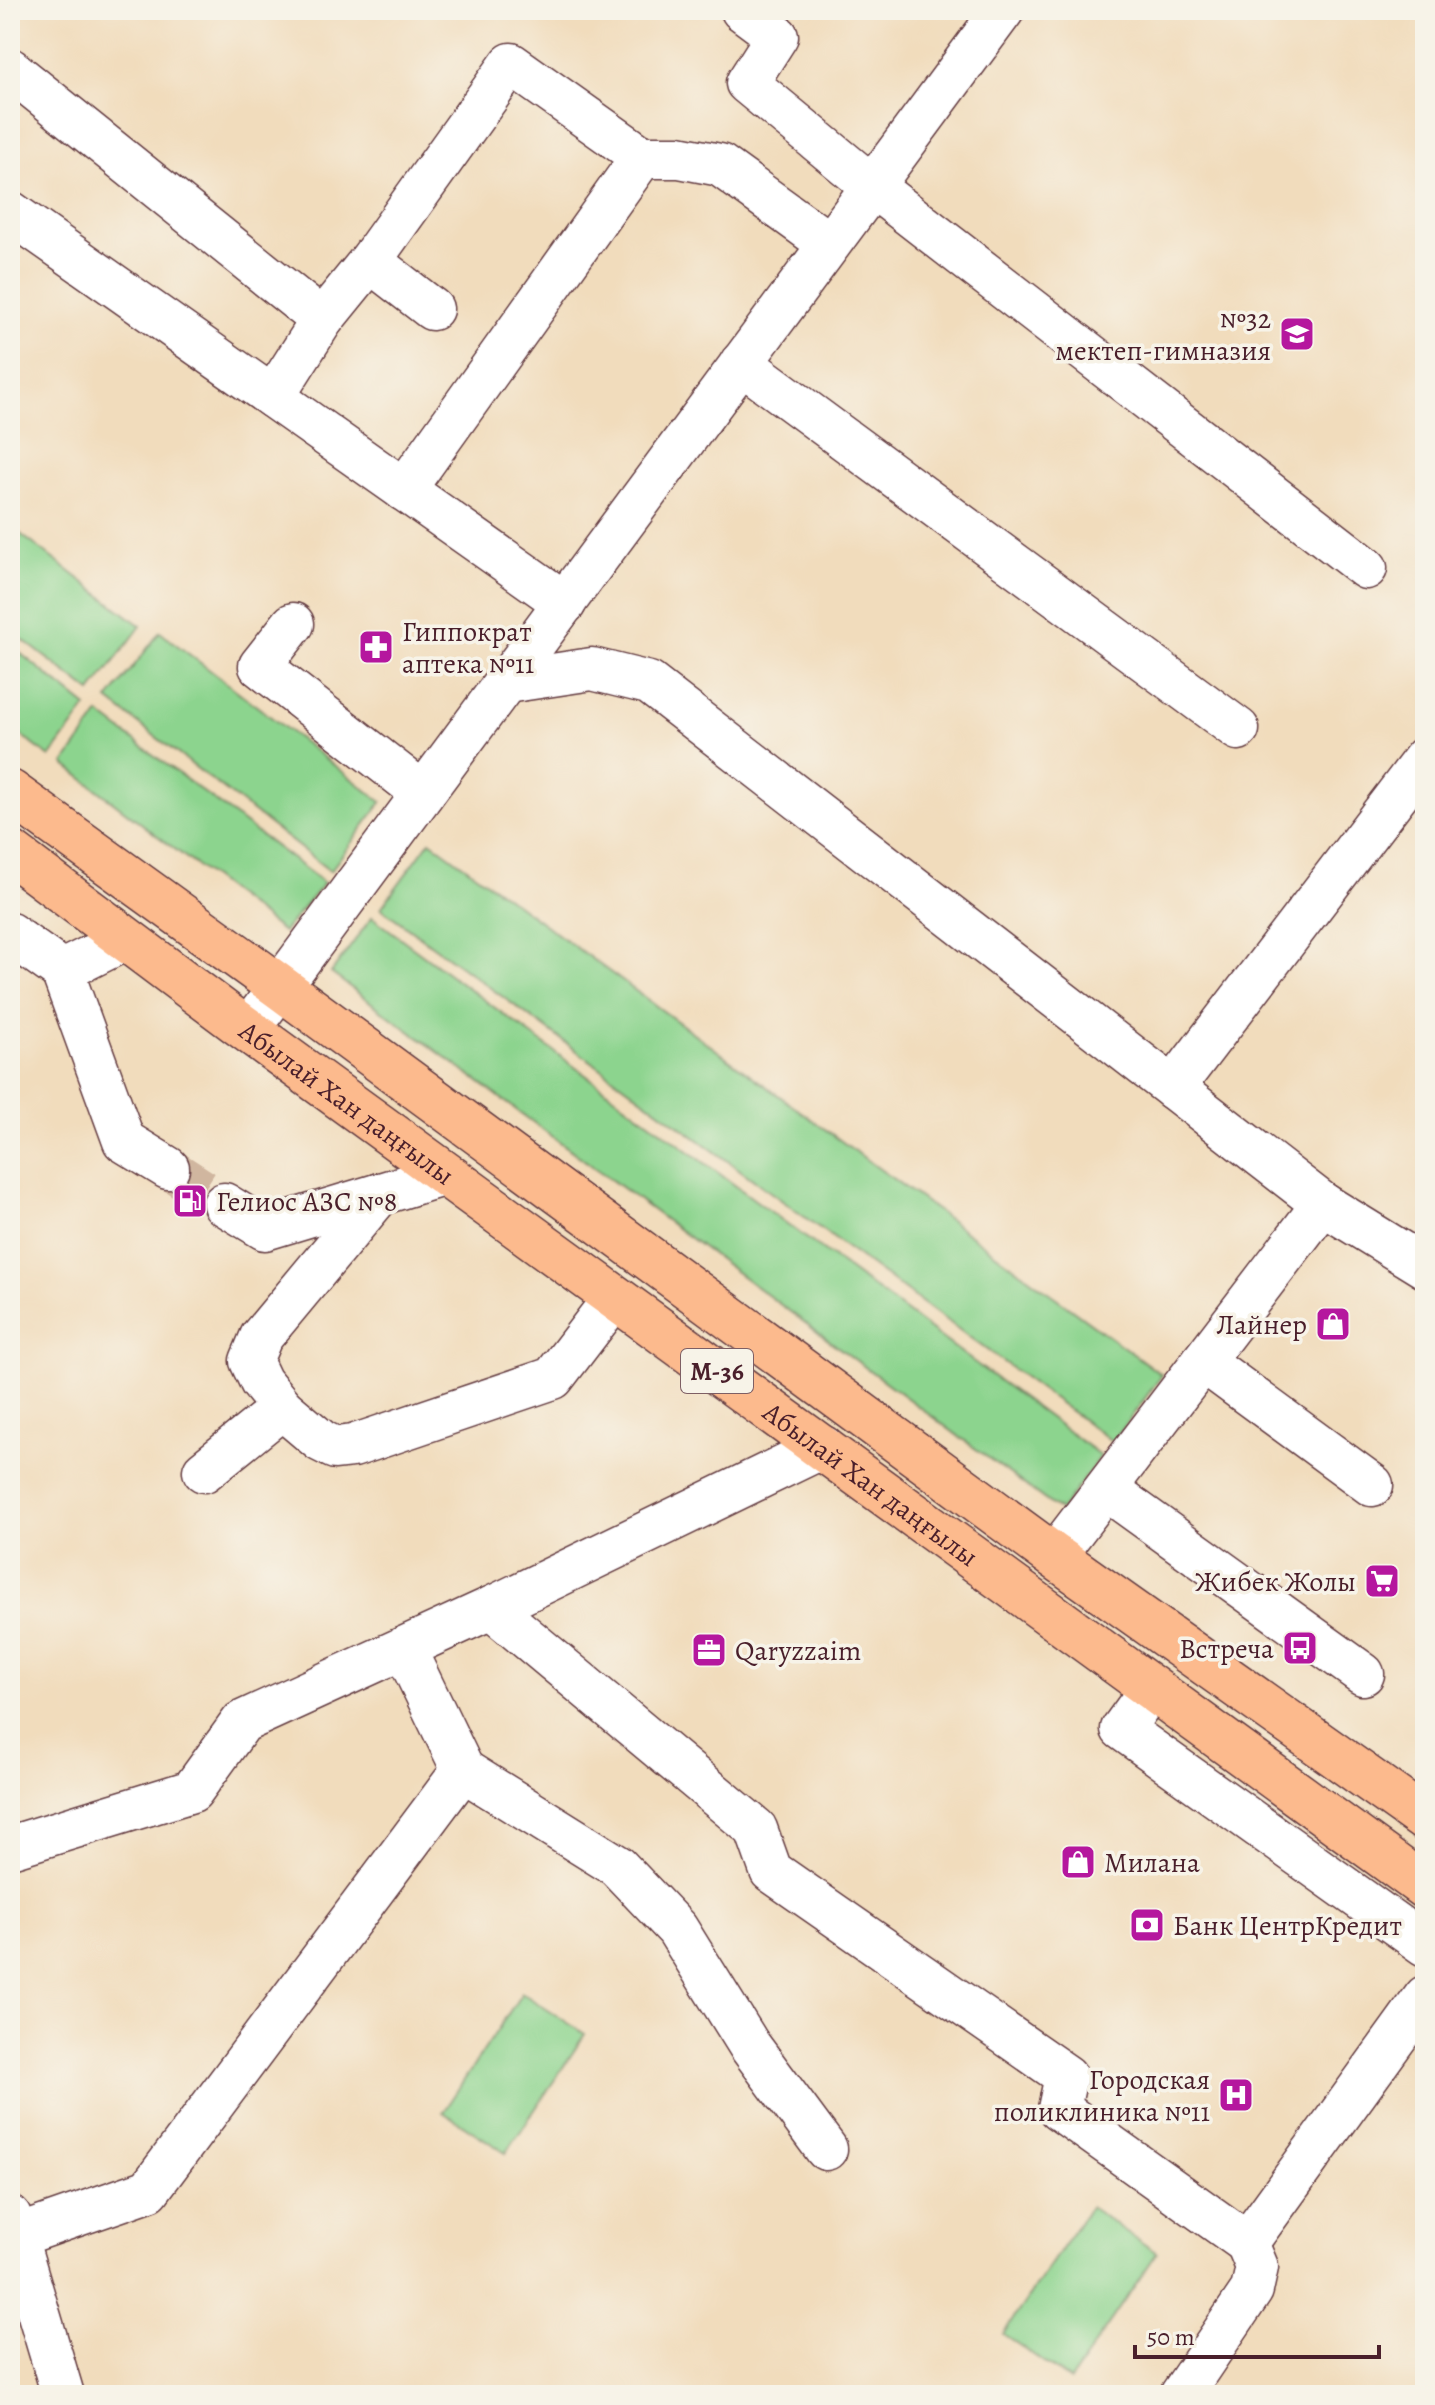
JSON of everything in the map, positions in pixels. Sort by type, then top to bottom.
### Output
[{"type":"main road","name":"Абылай Хан даңғылы","points":[[10,792],[1054,1556],[1425,1819]]},
{"type":"main road","name":"Абылай Хан даңғылы","points":[[10,852],[248,1030],[1425,1887]]},
{"type":"street","points":[[742,10],[777,36],[747,83],[872,186],[1366,568]]},
{"type":"street","points":[[248,1030],[1003,10]]},
{"type":"street","points":[[273,397],[322,320],[370,261],[511,64],[642,157],[679,157],[720,165],[829,244]]},
{"type":"street","points":[[10,69],[322,320]]},
{"type":"street","points":[[404,490],[642,157]]},
{"type":"street","points":[[10,212],[565,603]]},
{"type":"street","points":[[370,261],[432,309]]},
{"type":"street","points":[[741,363],[1238,729]]},
{"type":"street","points":[[293,624],[260,666],[423,793]]},
{"type":"street","points":[[506,682],[592,669],[649,683],[1323,1204],[1425,1267]]},
{"type":"street","points":[[1173,1088],[1425,758]]},
{"type":"street","points":[[10,934],[62,971],[124,1141],[168,1168]]},
{"type":"street","points":[[62,971],[126,939]]},
{"type":"street","points":[[224,1204],[265,1229],[446,1174]]},
{"type":"street","points":[[380,1194],[261,1337],[251,1361],[261,1382],[282,1408],[321,1441],[335,1448],[353,1446],[553,1378],[615,1297]]},
{"type":"street","points":[[1054,1556],[1323,1204]]},
{"type":"street","points":[[1203,1361],[1372,1485]]},
{"type":"street","points":[[204,1471],[282,1408]]},
{"type":"street","points":[[10,1847],[192,1791],[242,1722],[491,1608],[823,1447]]},
{"type":"street","points":[[1106,1489],[1363,1674]]},
{"type":"street","points":[[491,1608],[756,1829],[771,1871],[1066,2076],[1059,2109],[1247,2243],[1257,2267],[1252,2290],[1181,2395]]},
{"type":"street","points":[[404,1648],[463,1770],[617,1866],[677,1929],[749,2045],[826,2149]]},
{"type":"street","points":[[1151,1689],[1122,1729],[1425,1945]]},
{"type":"street","points":[[63,2395],[14,2226],[149,2190],[463,1770]]},
{"type":"street","points":[[1247,2243],[1425,1997]]},
{"type":"green space","points":[[10,526],[141,626],[91,692],[10,630]]},
{"type":"green space","points":[[160,632],[382,802],[330,871],[108,700]]},
{"type":"green space","points":[[10,645],[87,707],[50,757],[10,727]]},
{"type":"green space","points":[[99,714],[324,883],[283,932],[64,764]]},
{"type":"green space","points":[[430,841],[1162,1375],[1113,1442],[381,908]]},
{"type":"green space","points":[[372,917],[1101,1456],[1060,1511],[331,973]]},
{"type":"green space","points":[[522,1993],[585,2034],[506,2153],[443,2112]]},
{"type":"green space","points":[[1090,2207],[1157,2253],[1070,2380],[1003,2334]]},
{"type":"tunnel","points":[[168,1168],[224,1204]]},
{"type":"place","name":"№32 мектеп-гимназия","points":[[1297,334]]},
{"type":"place","name":"Гиппократ аптека №11","points":[[376,647]]},
{"type":"place","name":"Гелиос АЗС №8","points":[[190,1201]]},
{"type":"place","name":"Лайнер","points":[[1333,1324]]},
{"type":"place","name":"Жибек Жолы","points":[[1382,1581]]},
{"type":"place","name":"Встреча","points":[[1300,1648]]},
{"type":"place","name":"Qaryzzaim","points":[[709,1650]]},
{"type":"place","name":"Милана","points":[[1078,1862]]},
{"type":"place","name":"Банк ЦентрКредит","points":[[1147,1925]]},
{"type":"place","name":"Городская поликлиника №11","points":[[1236,2095]]}]
